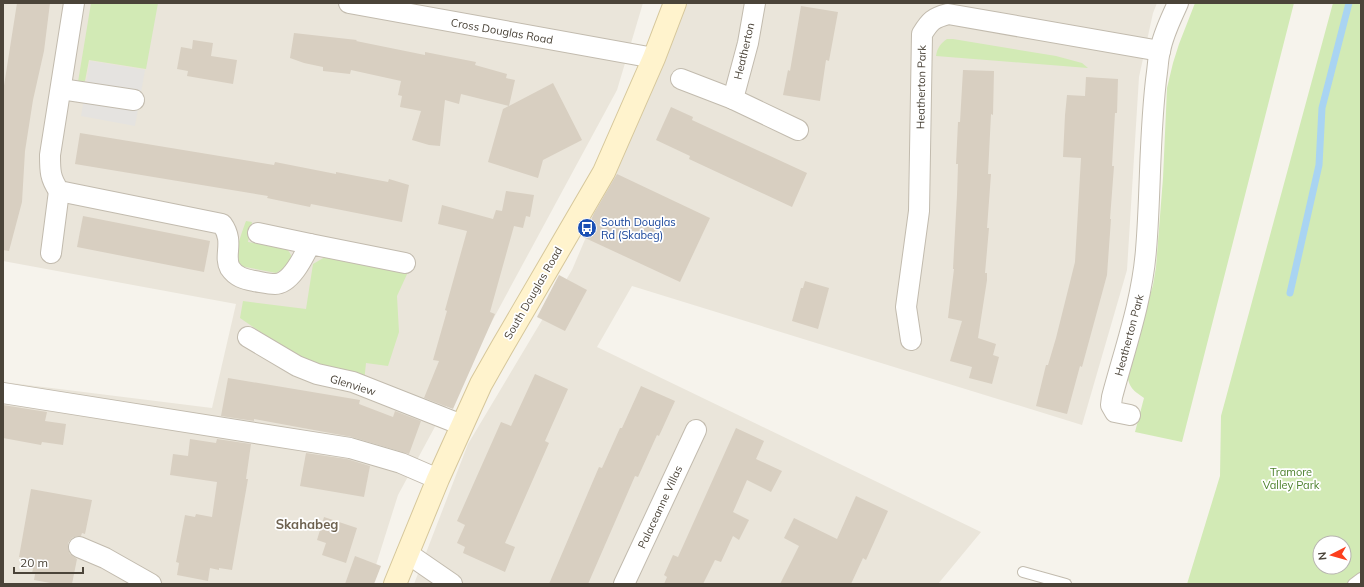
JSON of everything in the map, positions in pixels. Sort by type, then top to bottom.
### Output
[{"type":"main road","name":"South Douglas Road","points":[[395,584],[438,479],[481,384],[604,172],[654,58],[675,3]]},
{"type":"street","points":[[74,3],[50,155],[50,174],[55,185],[60,191],[222,224],[228,234],[230,244],[228,262],[234,274],[243,279],[276,284],[284,281],[297,267],[310,244]]},
{"type":"street","name":"Cross Douglas Road","points":[[350,3],[654,58]]},
{"type":"street","name":"Heatherton","points":[[733,99],[748,43],[754,3]]},
{"type":"street","name":"Heatherton Park","points":[[1130,414],[1115,412],[1111,405],[1140,299],[1146,249],[1151,123],[1160,51],[1165,32],[1178,3]]},
{"type":"street","name":"Heatherton Park","points":[[911,340],[906,307],[919,211],[922,34],[930,21],[948,14],[1160,51]]},
{"type":"street","points":[[681,79],[733,99],[798,130]]},
{"type":"street","points":[[61,89],[134,100]]},
{"type":"street","points":[[51,253],[55,214],[60,191]]},
{"type":"street","points":[[258,233],[405,263]]},
{"type":"street","name":"Glenview","points":[[248,337],[297,366],[317,374],[353,382],[462,425]]},
{"type":"street","points":[[3,393],[350,448],[401,463],[438,479]]},
{"type":"street","name":"Palaceanne Villas","points":[[624,584],[696,430]]},
{"type":"street","points":[[79,547],[105,558],[151,584]]},
{"type":"street","points":[[407,554],[452,584]]},
{"type":"lane","points":[[1023,572],[1066,584]]},
{"type":"lane","points":[[1353,584],[1361,578]]},
{"type":"shaded area","points":[[3,3],[643,3],[617,90],[398,495],[370,584],[3,584],[3,382],[212,408],[236,304],[3,261]]},
{"type":"shaded area","points":[[686,3],[1157,3],[1153,13],[1139,77],[1127,270],[1082,425],[632,286],[597,347],[981,532],[938,584],[414,584],[468,444],[572,270]]},
{"type":"shaded area","points":[[90,61],[145,70],[135,126],[81,116]]},
{"type":"green space","points":[[91,3],[158,3],[146,69],[89,60],[85,81],[78,82]]},
{"type":"green space","points":[[1195,3],[1294,3],[1182,442],[1135,432],[1144,398],[1132,389],[1127,375],[1153,285],[1156,267],[1163,178],[1167,88],[1179,44]]},
{"type":"green space","name":"Tramore Valley Park","points":[[1333,3],[1361,3],[1361,584],[1187,584],[1220,476],[1221,416]]},
{"type":"green space","points":[[947,39],[1056,56],[1082,63],[1088,68],[936,56],[940,46]]},
{"type":"green space","points":[[246,221],[252,222],[248,242],[285,248],[291,255],[291,264],[276,273],[240,266],[238,262],[237,250]]},
{"type":"green space","points":[[325,257],[408,272],[397,296],[399,332],[388,366],[366,363],[364,382],[307,364],[240,318],[243,301],[306,309],[313,264]]},
{"type":"building","points":[[17,3],[50,3],[44,51],[33,100],[25,151],[22,202],[9,251],[3,250],[3,92]]},
{"type":"building","points":[[801,6],[838,12],[829,61],[826,60],[820,101],[783,95],[788,70],[790,71]]},
{"type":"building","points":[[294,33],[357,40],[356,41],[425,55],[425,52],[476,62],[475,65],[507,74],[506,78],[515,80],[509,106],[461,94],[459,104],[445,100],[440,146],[429,145],[412,140],[421,111],[400,107],[402,96],[398,95],[401,81],[351,70],[350,74],[323,71],[323,67],[290,58]]},
{"type":"building","points":[[193,40],[213,43],[211,56],[237,60],[233,84],[187,76],[188,71],[177,69],[181,47],[192,49]]},
{"type":"building","points":[[963,70],[994,71],[993,115],[991,114],[988,174],[991,174],[987,228],[989,228],[985,273],[987,273],[987,280],[978,338],[996,344],[993,355],[999,357],[992,384],[969,378],[972,367],[950,361],[962,321],[948,318],[954,269],[958,164],[956,164]]},
{"type":"building","points":[[1086,77],[1118,79],[1117,113],[1115,113],[1112,166],[1114,166],[1107,275],[1082,367],[1080,366],[1067,414],[1036,406],[1046,365],[1048,365],[1056,338],[1075,262],[1081,158],[1063,157],[1065,115],[1067,95],[1085,96]]},
{"type":"building","points":[[553,83],[582,140],[543,160],[538,178],[488,162],[503,109]]},
{"type":"building","points":[[671,107],[693,117],[692,120],[807,173],[792,207],[689,159],[690,156],[656,140]]},
{"type":"building","points":[[80,133],[274,165],[275,162],[388,182],[389,179],[409,185],[402,222],[311,204],[310,207],[267,198],[268,196],[75,164]]},
{"type":"building","points":[[617,174],[710,218],[680,282],[583,237],[594,213]]},
{"type":"building","points":[[506,191],[534,195],[530,217],[526,216],[523,228],[514,226],[490,312],[495,314],[453,409],[424,398],[439,361],[433,360],[467,231],[438,224],[442,205],[493,219],[496,210],[502,211]]},
{"type":"building","points":[[83,216],[210,241],[204,272],[77,247]]},
{"type":"building","points":[[559,275],[587,290],[565,331],[537,317]]},
{"type":"building","points":[[805,281],[829,288],[818,329],[792,321],[801,288],[803,288]]},
{"type":"building","points":[[535,374],[568,389],[545,441],[549,443],[505,543],[515,547],[505,572],[463,553],[465,547],[457,543],[465,525],[457,521],[501,422],[511,426]]},
{"type":"building","points":[[228,378],[360,400],[359,404],[393,417],[395,411],[421,421],[409,454],[352,437],[254,419],[254,421],[221,416]]},
{"type":"building","points":[[641,386],[675,401],[659,436],[657,435],[638,477],[635,476],[588,584],[549,584],[599,467],[602,468]]},
{"type":"building","points":[[3,405],[47,412],[45,421],[66,424],[63,445],[42,442],[41,445],[3,438]]},
{"type":"building","points":[[736,428],[764,441],[756,459],[782,471],[771,492],[747,480],[733,512],[749,520],[739,540],[733,536],[721,562],[715,560],[703,584],[664,584],[667,577],[664,575],[673,555],[678,557]]},
{"type":"building","points":[[190,439],[216,443],[217,439],[251,444],[246,479],[248,479],[232,570],[210,568],[208,581],[177,575],[179,563],[176,562],[185,515],[195,517],[196,514],[212,517],[217,482],[170,475],[173,454],[188,456]]},
{"type":"building","points":[[306,453],[347,459],[370,466],[364,497],[300,486]]},
{"type":"building","points":[[31,489],[92,500],[85,534],[82,533],[81,536],[72,538],[68,543],[70,554],[77,559],[72,584],[56,584],[34,580],[35,574],[32,573],[35,560],[19,557]]},
{"type":"building","points":[[856,496],[888,511],[866,560],[863,558],[851,584],[780,584],[799,546],[784,538],[794,518],[837,539]]},
{"type":"building","points":[[324,517],[357,528],[346,563],[322,555],[326,543],[317,540]]},
{"type":"building","points":[[355,556],[381,566],[374,584],[345,584]]},
{"type":"waterway","points":[[1290,293],[1319,165],[1322,108],[1349,3]]},
{"type":"place","name":"South Douglas Rd (Skabeg)","points":[[587,228]]},
{"type":"district","name":"Skahabeg","points":[[307,524]]}]
